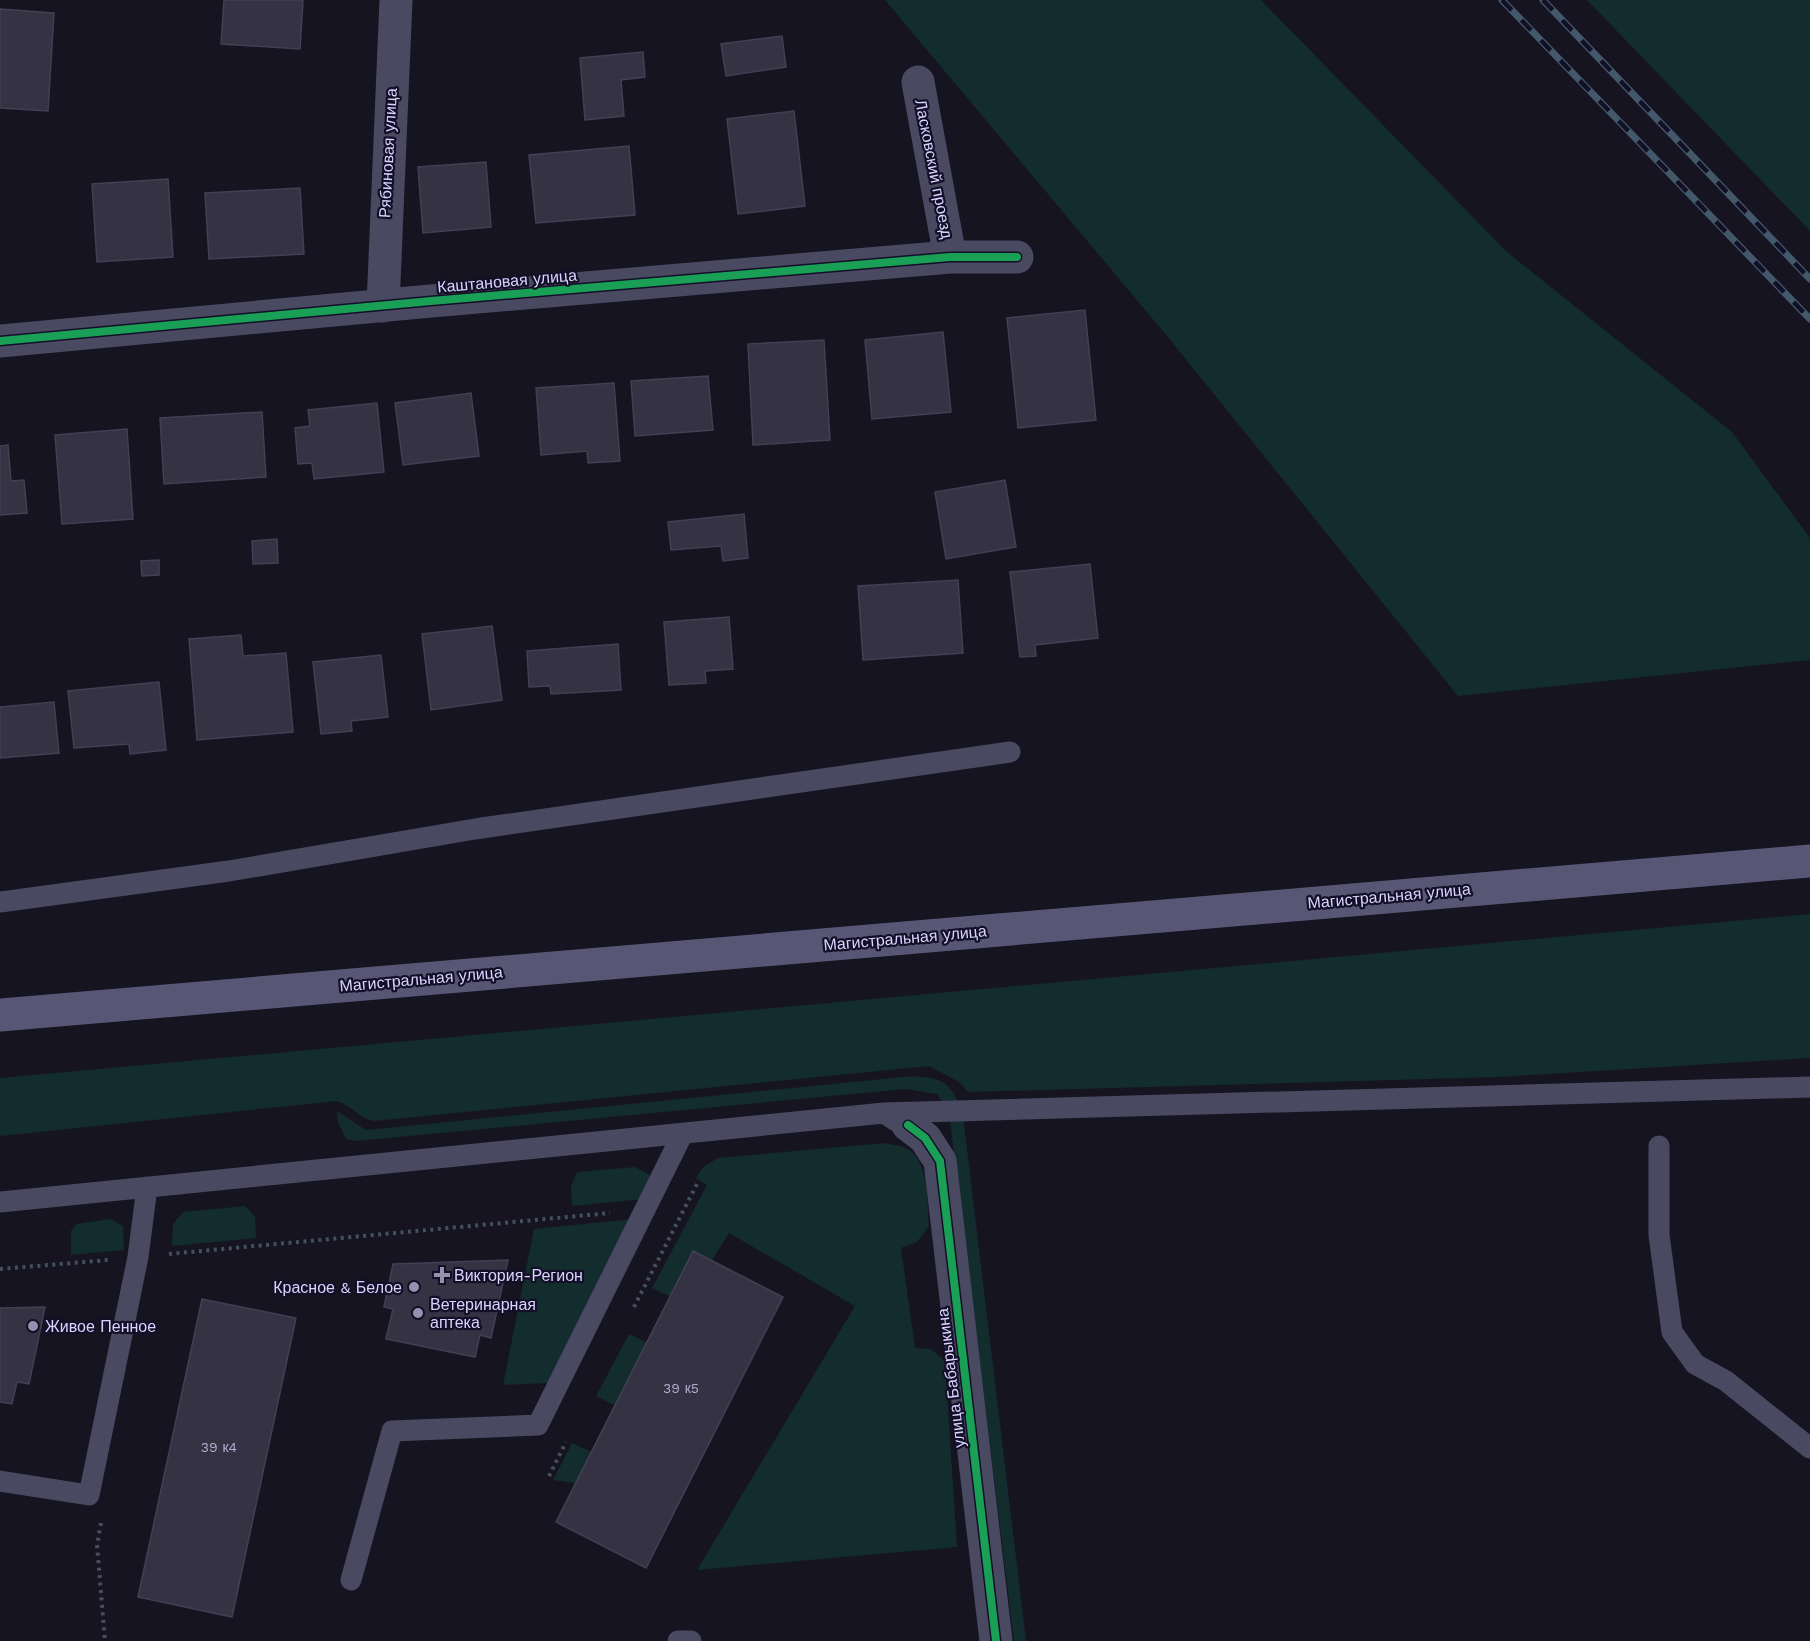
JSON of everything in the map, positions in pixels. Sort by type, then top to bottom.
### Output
[{"type":"main road","name":"Магистральная улица","points":[[0,1015],[1810,861]]},
{"type":"street","name":"Рябиновая улица","points":[[383,306],[396,0]]},
{"type":"street","name":"Ласковский проезд","points":[[918,82],[950,257]]},
{"type":"street","name":"Каштановая улица","points":[[0,341],[950,257],[1017,257]]},
{"type":"street","name":"улица Бабарыкина","points":[[896,1119],[924,1138],[940,1161],[996,1641]]},
{"type":"lane","points":[[0,902],[229,871],[475,829],[1010,752]]},
{"type":"lane","points":[[0,1202],[682,1136],[896,1119],[1810,1088]]},
{"type":"lane","points":[[351,1580],[392,1431],[538,1425],[682,1136]]},
{"type":"lane","points":[[1659,1146],[1659,1235],[1672,1332],[1695,1364],[1726,1381],[1810,1448]]},
{"type":"lane","points":[[0,1481],[89,1495],[138,1257],[147,1187]]},
{"type":"lane","points":[[678,1641],[691,1641]]},
{"type":"path","points":[[0,1269],[685,1206]]},
{"type":"green space","points":[[885,0],[1261,0],[1507,252],[1732,432],[1810,538],[1810,660],[1458,696],[1167,336]]},
{"type":"green space","points":[[1587,0],[1810,0],[1810,231]]},
{"type":"green space","points":[[1810,914],[1810,1058],[1499,1077],[968,1092],[959,1082],[929,1066],[374,1121],[337,1101],[0,1136],[0,1078]]},
{"type":"green space","points":[[913,1076],[941,1081],[947,1085],[956,1097],[963,1116],[1026,1641],[1014,1641],[949,1113],[937,1094],[906,1089],[356,1141],[346,1139],[338,1122],[337,1111],[366,1130]]},
{"type":"green space","points":[[885,1143],[906,1148],[915,1155],[924,1173],[926,1184],[929,1226],[917,1242],[901,1248],[915,1348],[931,1349],[945,1361],[957,1547],[697,1570],[855,1306],[729,1233],[712,1260],[697,1259],[676,1299],[652,1288],[707,1185],[696,1178],[702,1168],[718,1158]]},
{"type":"green space","points":[[635,1167],[650,1175],[651,1188],[644,1199],[572,1206],[571,1186],[577,1172]]},
{"type":"green space","points":[[245,1206],[255,1217],[256,1238],[172,1246],[173,1224],[183,1212]]},
{"type":"green space","points":[[110,1219],[123,1226],[124,1250],[71,1255],[71,1231],[76,1224]]},
{"type":"green space","points":[[634,1219],[549,1383],[503,1385],[534,1229]]},
{"type":"green space","points":[[629,1334],[652,1345],[620,1408],[596,1396]]},
{"type":"green space","points":[[572,1443],[596,1454],[581,1484],[553,1480]]},
{"type":"building","points":[[224,0],[303,0],[300,49],[221,44]]},
{"type":"building","points":[[0,9],[54,13],[48,111],[0,108]]},
{"type":"building","points":[[782,36],[786,67],[726,76],[721,44]]},
{"type":"building","points":[[643,52],[645,77],[621,80],[624,116],[585,120],[580,58]]},
{"type":"building","points":[[794,111],[805,206],[738,214],[727,119]]},
{"type":"building","points":[[629,146],[635,215],[536,223],[529,155]]},
{"type":"building","points":[[486,162],[491,227],[423,233],[418,167]]},
{"type":"building","points":[[168,179],[173,257],[97,262],[92,184]]},
{"type":"building","points":[[300,188],[304,254],[209,259],[205,193]]},
{"type":"building","points":[[1085,310],[1096,420],[1018,428],[1007,318]]},
{"type":"building","points":[[943,332],[951,412],[872,419],[865,340]]},
{"type":"building","points":[[824,340],[830,440],[753,445],[748,344]]},
{"type":"building","points":[[708,376],[713,430],[635,436],[631,381]]},
{"type":"building","points":[[614,383],[620,461],[588,463],[587,451],[541,455],[536,388]]},
{"type":"building","points":[[471,393],[479,456],[403,465],[395,403]]},
{"type":"building","points":[[377,403],[384,472],[314,479],[312,463],[298,464],[295,428],[310,426],[308,410]]},
{"type":"building","points":[[262,412],[266,477],[164,484],[160,418]]},
{"type":"building","points":[[127,429],[133,519],[62,524],[55,435]]},
{"type":"building","points":[[8,445],[11,481],[24,480],[27,513],[0,515],[0,446]]},
{"type":"building","points":[[1005,480],[1016,547],[946,559],[935,492]]},
{"type":"building","points":[[744,514],[748,558],[723,561],[721,546],[671,550],[668,522]]},
{"type":"building","points":[[277,539],[278,563],[253,564],[252,541]]},
{"type":"building","points":[[159,560],[159,575],[142,576],[141,561]]},
{"type":"building","points":[[1090,564],[1098,638],[1035,645],[1036,656],[1020,657],[1010,572]]},
{"type":"building","points":[[958,580],[963,653],[863,660],[858,586]]},
{"type":"building","points":[[729,617],[733,669],[705,671],[706,683],[669,685],[664,622]]},
{"type":"building","points":[[492,626],[502,700],[431,710],[422,634]]},
{"type":"building","points":[[241,635],[243,656],[286,653],[293,732],[197,740],[189,639]]},
{"type":"building","points":[[618,644],[621,690],[551,694],[550,686],[529,687],[527,651]]},
{"type":"building","points":[[381,655],[388,717],[351,721],[352,731],[321,734],[313,662]]},
{"type":"building","points":[[159,682],[166,750],[130,754],[129,744],[74,748],[68,691]]},
{"type":"building","points":[[54,702],[59,753],[0,758],[0,707]]},
{"type":"building","points":[[693,1251],[783,1297],[646,1568],[556,1522]]},
{"type":"building","points":[[508,1260],[491,1338],[480,1335],[475,1357],[386,1339],[393,1309],[384,1307],[393,1264]]},
{"type":"building","points":[[202,1299],[296,1318],[232,1617],[138,1597]]},
{"type":"building","points":[[45,1307],[29,1384],[17,1382],[12,1404],[0,1402],[0,1308]]},
{"type":"railway","points":[[1502,0],[1810,319]]},
{"type":"railway","points":[[1543,0],[1810,279]]},
{"type":"cycle path","points":[[0,341],[431,301],[950,257],[1017,257]]},
{"type":"cycle path","points":[[908,1125],[925,1138],[940,1161],[996,1641]]},
{"type":"place","name":"Виктория-Регион","points":[[442,1275]]},
{"type":"place","name":"Красное & Белое","points":[[414,1287]]},
{"type":"place","name":"Ветеринарная аптека","points":[[418,1313]]},
{"type":"place","name":"Живое Пенное","points":[[33,1326]]}]
